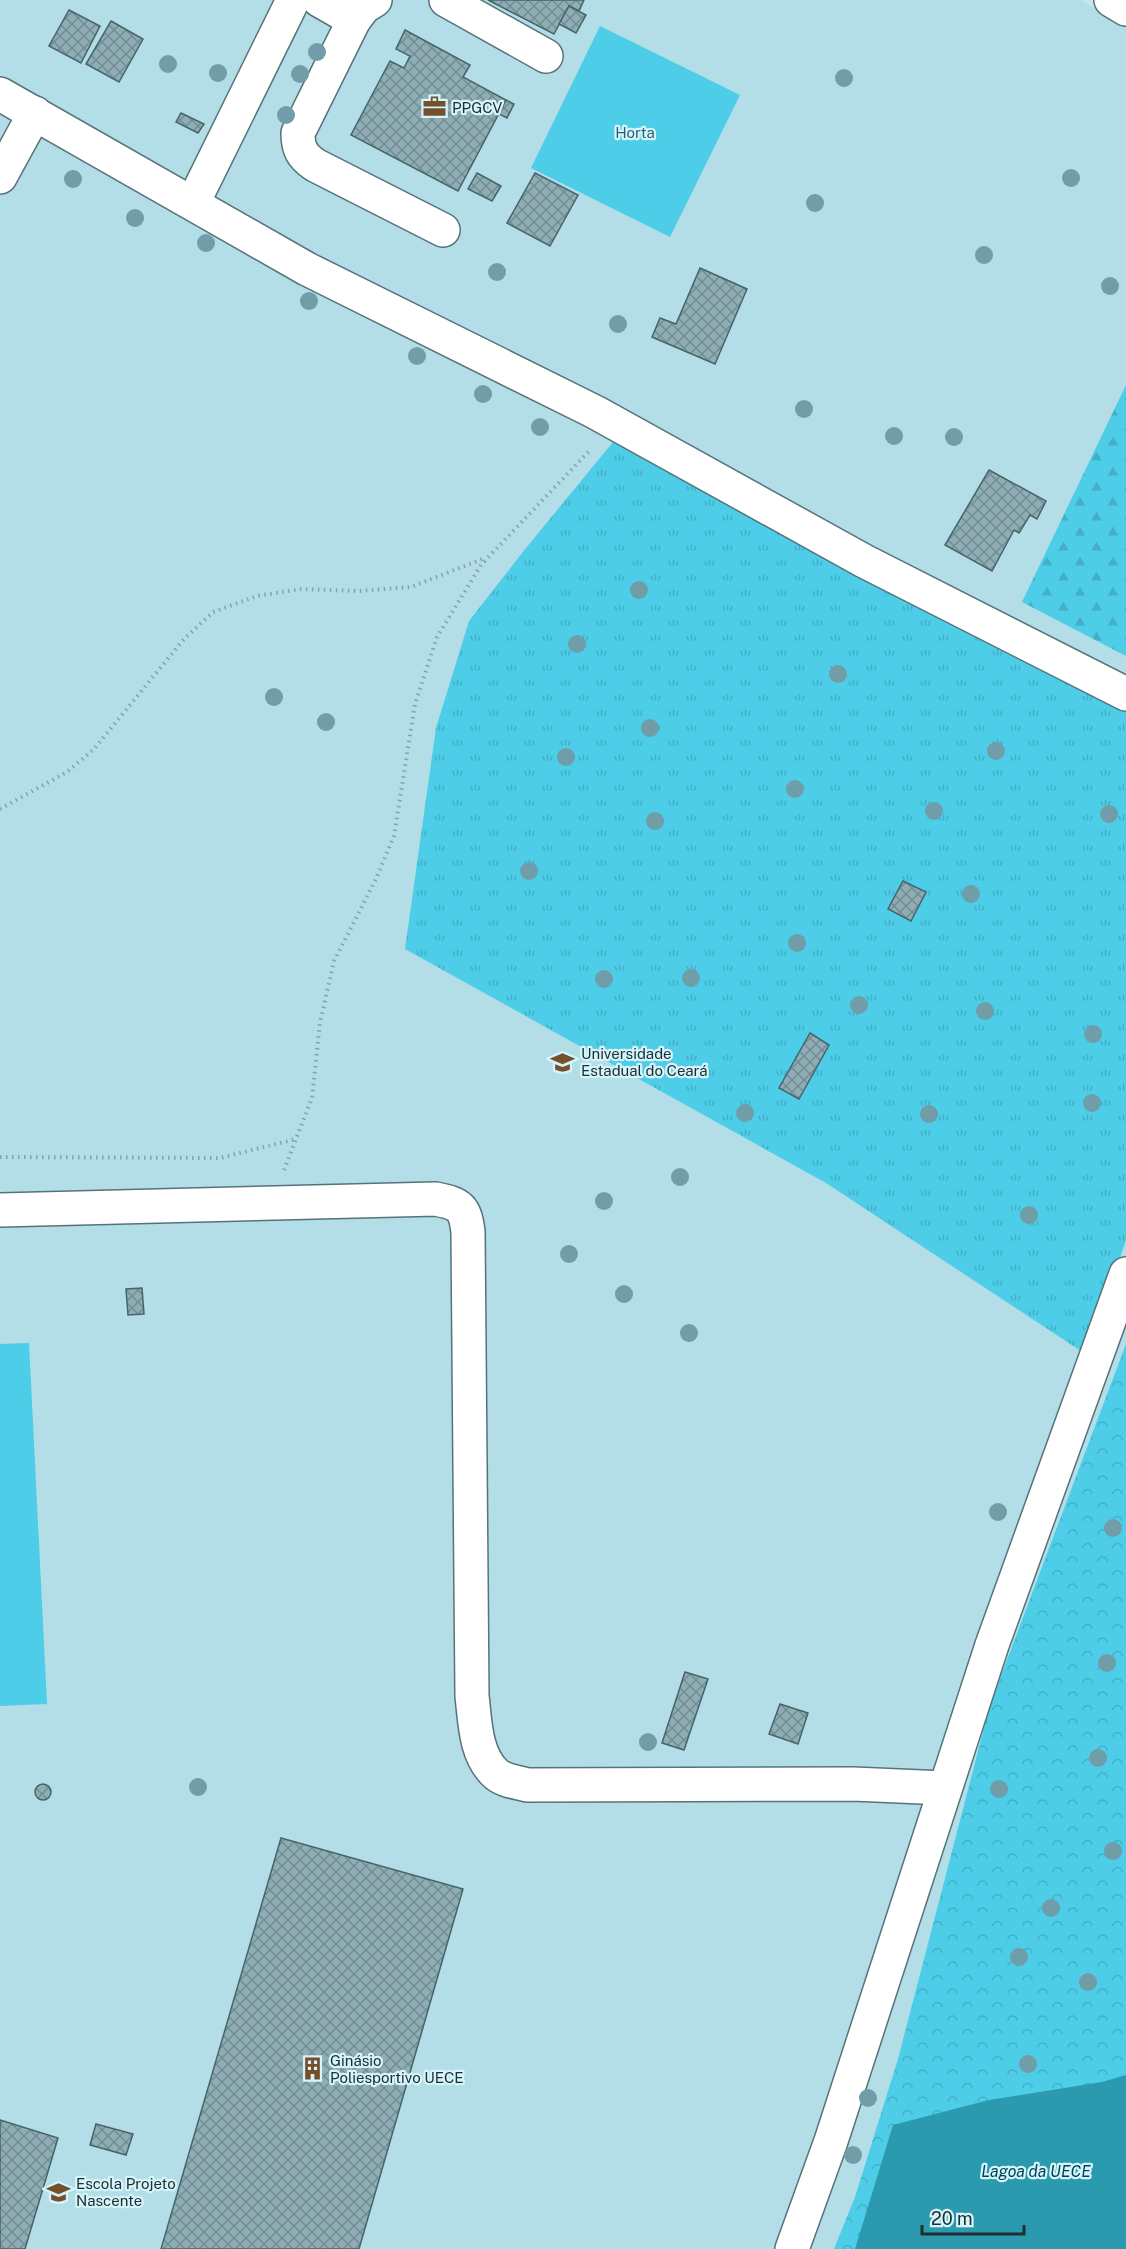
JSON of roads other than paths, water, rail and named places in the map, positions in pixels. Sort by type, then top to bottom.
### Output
[{"type":"street","points":[[193,203],[293,0]]},
{"type":"street","points":[[319,0],[364,10],[298,133],[300,152],[315,165],[442,230]]},
{"type":"street","points":[[446,0],[546,56]]},
{"type":"street","points":[[1111,0],[1126,9]]},
{"type":"street","points":[[0,94],[307,269],[616,423],[864,561],[1126,694]]},
{"type":"street","points":[[0,177],[35,113]]},
{"type":"street","points":[[0,1210],[436,1199],[456,1203],[466,1214],[468,1232],[472,1696],[477,1738],[486,1760],[495,1773],[503,1778],[527,1785],[853,1784],[945,1788]]},
{"type":"street","points":[[792,2249],[834,2130],[992,1646],[1126,1274]]},
{"type":"water","name":"Lagoa da UECE","points":[[1126,2075],[1126,2249],[855,2249],[893,2125],[989,2100],[1102,2082]]},
{"type":"place","name":"PPGCV","points":[[434,107]]},
{"type":"place","name":"Universidade Estadual do Ceará","points":[[563,1062]]},
{"type":"place","name":"Ginásio Poliesportivo UECE","points":[[312,2069]]},
{"type":"place","name":"Escola Projeto Nascente","points":[[58,2192]]},
{"type":"park label","name":"Horta","points":[[635,132]]}]
